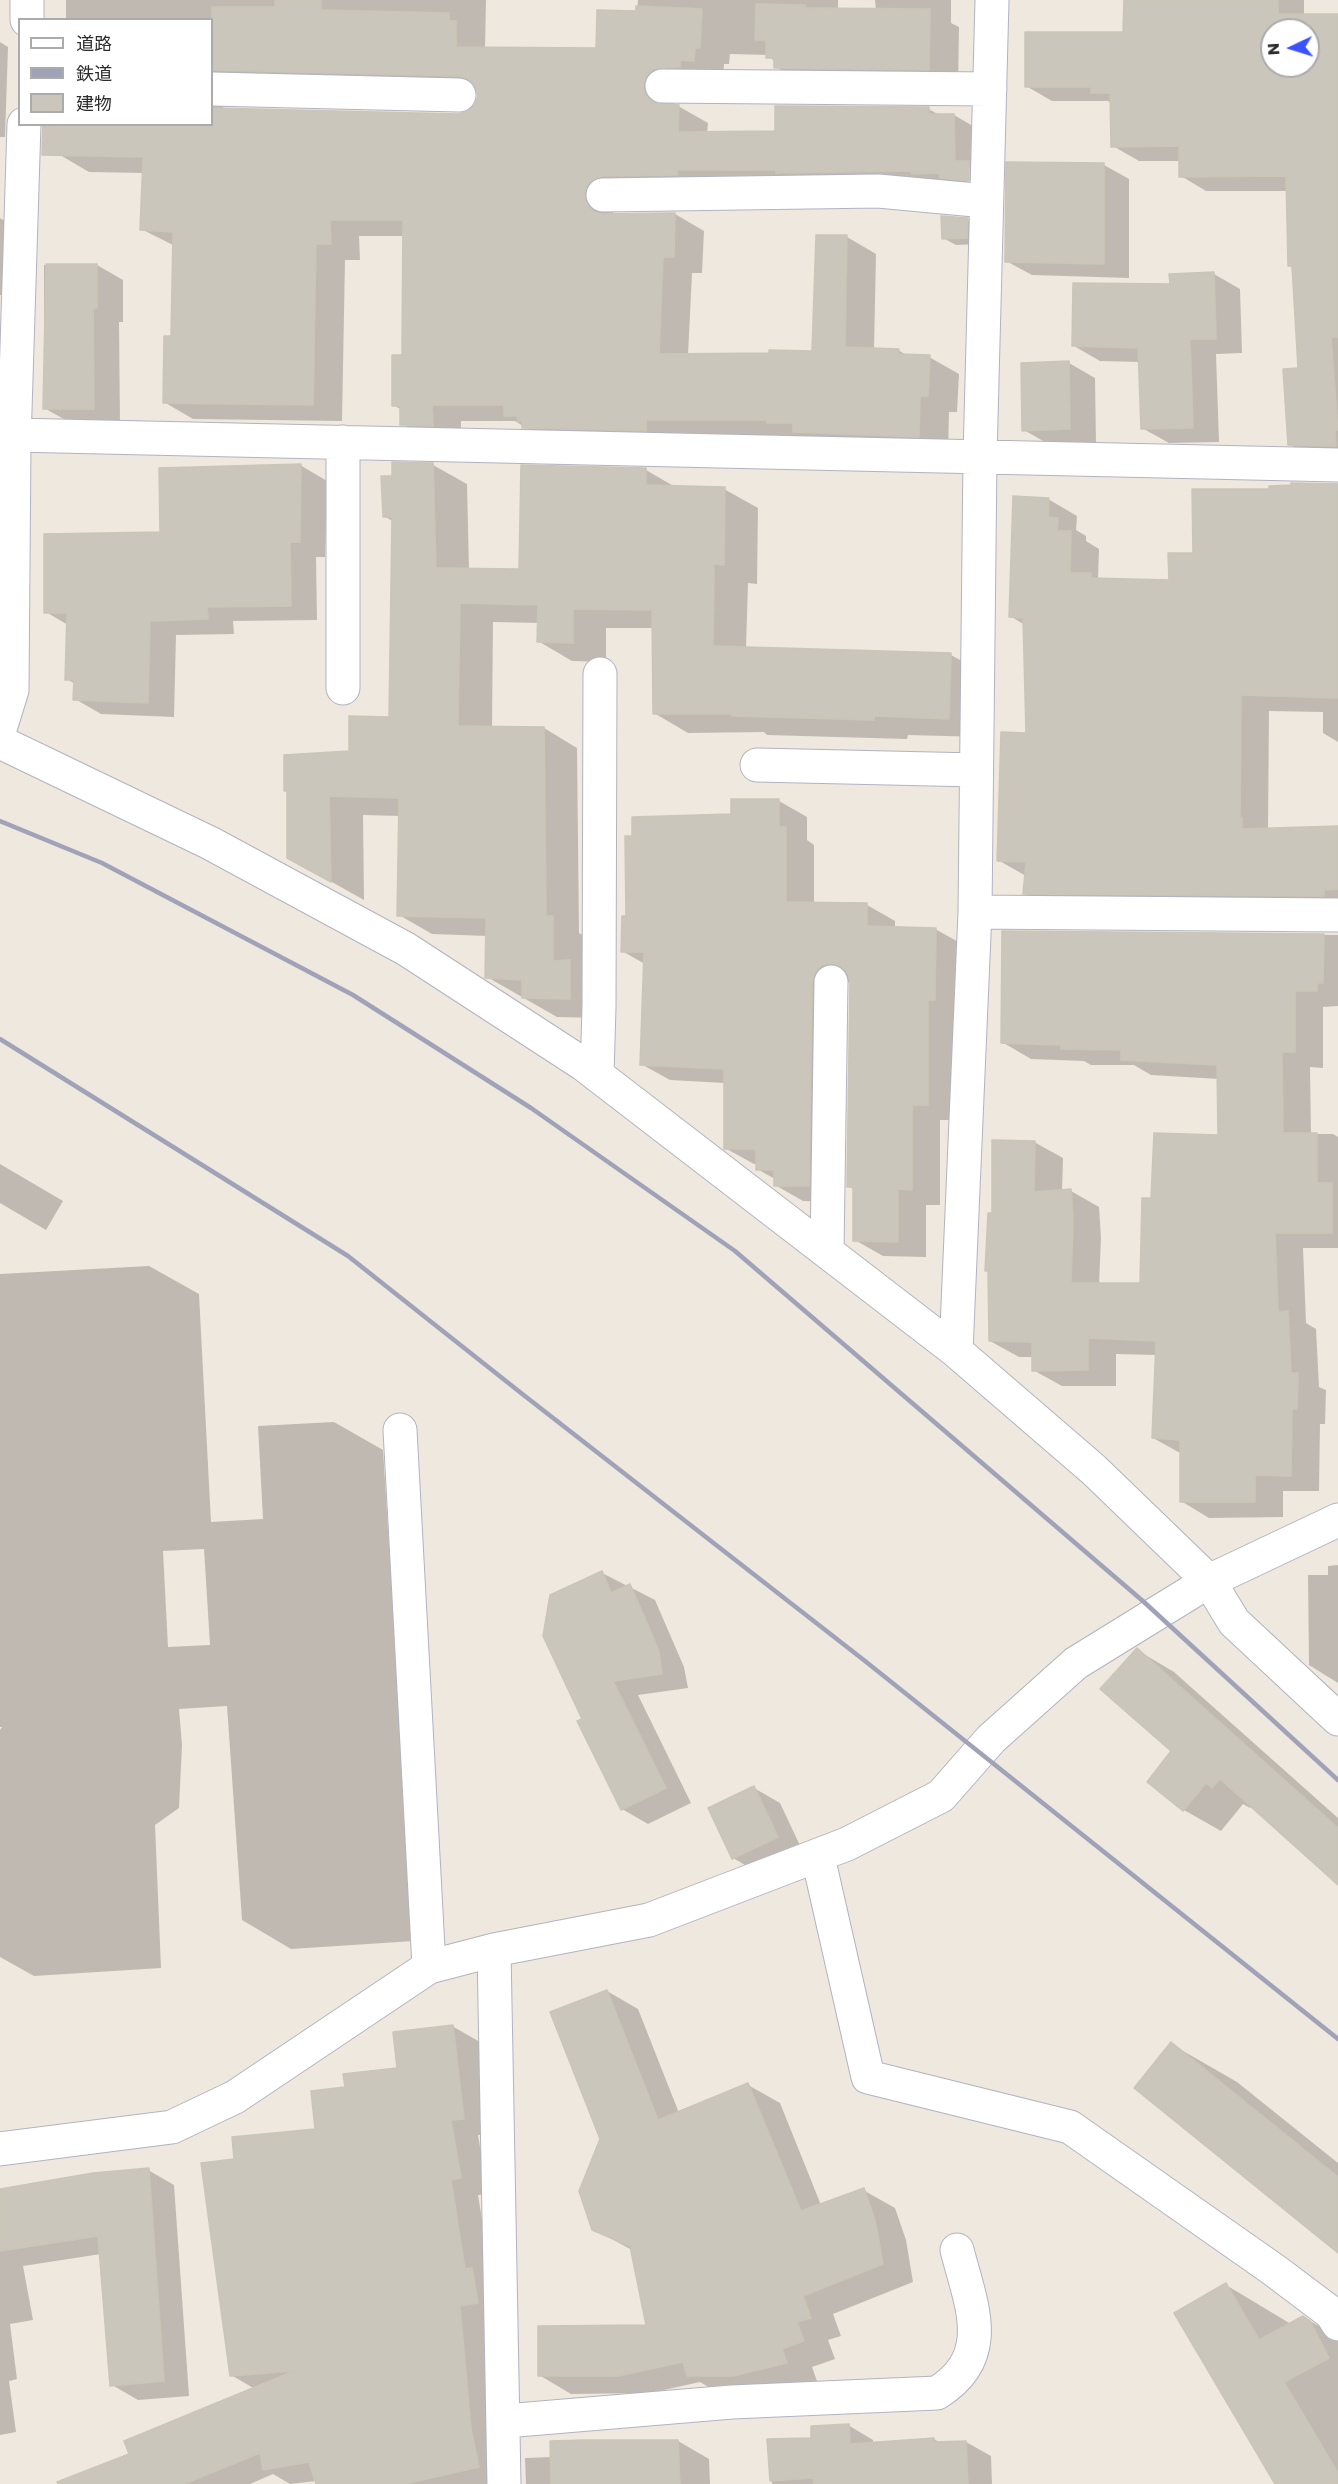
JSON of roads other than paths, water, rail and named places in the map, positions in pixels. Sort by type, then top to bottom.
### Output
[{"type":"street","points":[[27,0],[27,18]]},
{"type":"street","points":[[956,1351],[975,912],[980,457],[992,0]]},
{"type":"street","points":[[662,86],[990,89]]},
{"type":"street","points":[[213,89],[459,95]]},
{"type":"street","points":[[0,729],[12,690],[9,440],[16,138]]},
{"type":"street","points":[[603,195],[878,191],[986,201]]},
{"type":"street","points":[[9,440],[343,442],[1338,465]]},
{"type":"street","points":[[343,442],[343,687]]},
{"type":"street","points":[[597,1075],[600,674]]},
{"type":"street","points":[[0,742],[210,843],[406,949],[597,1075],[956,1351],[1094,1470],[1209,1581],[1234,1622],[1338,1719]]},
{"type":"street","points":[[757,765],[976,770]]},
{"type":"street","points":[[975,912],[1338,915]]},
{"type":"street","points":[[827,1251],[831,982]]},
{"type":"street","points":[[399,1430],[429,1967]]},
{"type":"street","points":[[0,2149],[172,2127],[235,2097],[429,1967],[494,1950],[649,1920],[818,1857],[941,1796],[991,1739],[1076,1663],[1209,1581],[1338,1520]]},
{"type":"street","points":[[818,1857],[868,2077],[1070,2127],[1274,2270],[1331,2313],[1338,2324]]},
{"type":"street","points":[[494,1950],[504,2484]]},
{"type":"street","points":[[504,2421],[732,2402],[937,2393],[953,2382],[968,2364],[976,2326],[957,2250]]},
{"type":"railway","points":[[0,821],[102,863],[353,995],[531,1108],[735,1251],[1144,1602],[1338,1780]]},
{"type":"railway","points":[[0,1039],[348,1256],[865,1661],[1338,2039]]}]
